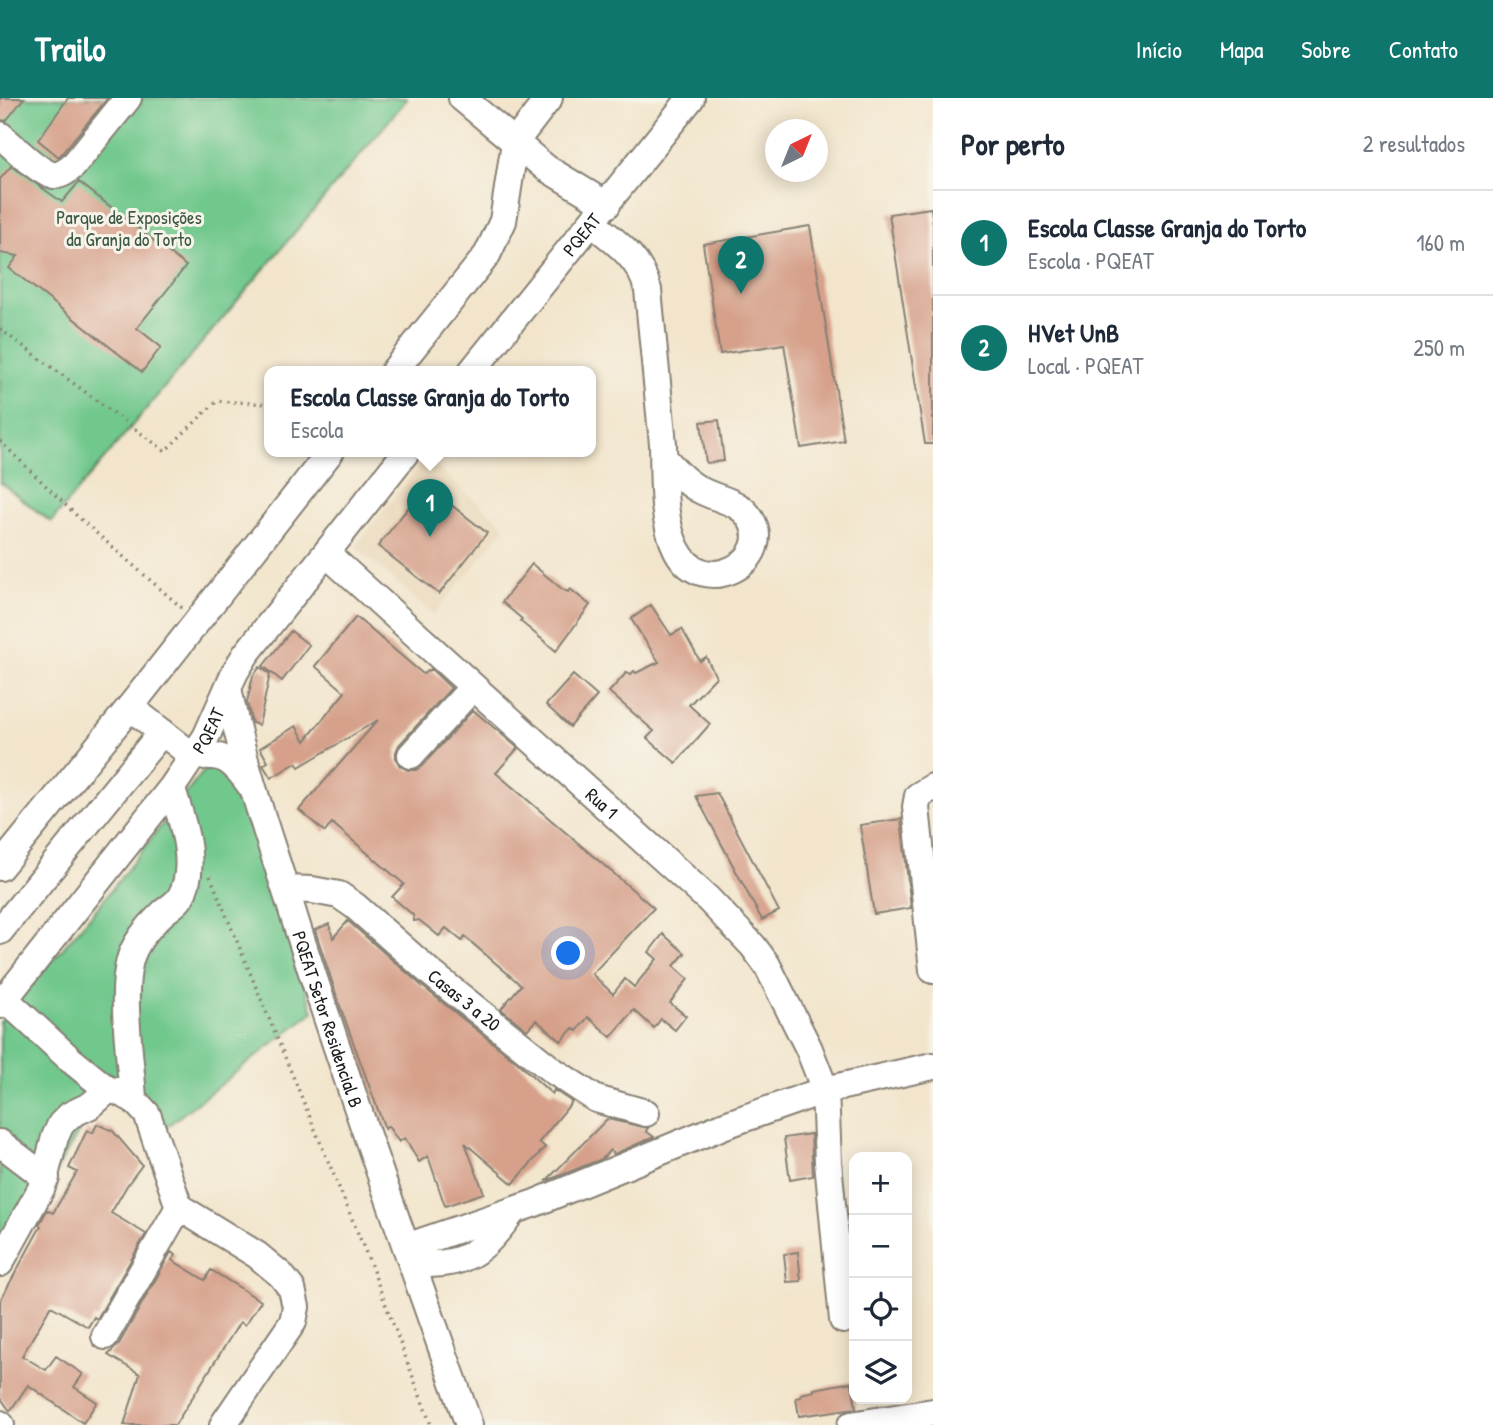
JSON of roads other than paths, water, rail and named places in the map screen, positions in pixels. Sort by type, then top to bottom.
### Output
[{"type":"street","points":[[0,135],[45,172],[55,176],[73,166],[128,98]]},
{"type":"street","points":[[462,98],[567,183],[600,214],[644,274],[648,290],[664,458],[666,511],[675,547],[684,561],[697,572],[712,575],[726,573],[738,567],[755,545],[756,533],[752,521],[744,510],[683,480],[664,458]]},
{"type":"street","points":[[398,366],[487,254],[503,220],[515,142],[549,98]]},
{"type":"street","name":"PQEAT","points":[[476,366],[691,98]]},
{"type":"street","points":[[0,867],[326,457]]},
{"type":"street","name":"PQEAT","points":[[3,1002],[172,789],[194,757],[246,654],[327,554],[395,458]]},
{"type":"street","name":"Rua 1","points":[[327,554],[708,899],[753,946],[767,965],[809,1049],[825,1090],[828,1162],[842,1320]]},
{"type":"street","points":[[411,755],[473,687]]},
{"type":"street","name":"PQEAT Setor Residencial B","points":[[228,688],[234,723],[253,789],[330,1028],[469,1425]]},
{"type":"street","points":[[130,707],[194,757],[210,754],[220,756],[239,770],[253,789]]},
{"type":"street","points":[[0,931],[162,732]]},
{"type":"street","points":[[933,787],[918,796],[916,807],[933,970]]},
{"type":"street","points":[[133,1099],[128,1026],[130,961],[134,949],[148,928],[180,899],[188,874],[181,817],[172,789]]},
{"type":"street","name":"Casas 3 a 20","points":[[286,890],[312,890],[340,895],[498,1028],[570,1083],[596,1099],[646,1113]]},
{"type":"street","points":[[3,1002],[108,1090],[133,1099],[152,1123],[179,1207],[257,1255],[281,1275],[292,1289],[296,1307],[293,1321],[223,1425]]},
{"type":"street","points":[[409,1255],[725,1125],[825,1090],[933,1066]]},
{"type":"street","points":[[0,1264],[46,1178],[55,1137],[61,1124],[70,1115],[91,1105],[108,1090]]},
{"type":"street","points":[[0,1143],[46,1178]]},
{"type":"street","points":[[105,1336],[179,1207]]},
{"type":"street","points":[[851,1425],[933,1412]]},
{"type":"place","name":"HVet UnB","points":[[741,294]]},
{"type":"place","name":"Escola Classe Granja do Torto","points":[[430,537]]},
{"type":"park label","name":"Parque de Exposições da Granja do Torto","points":[[129,228]]}]
